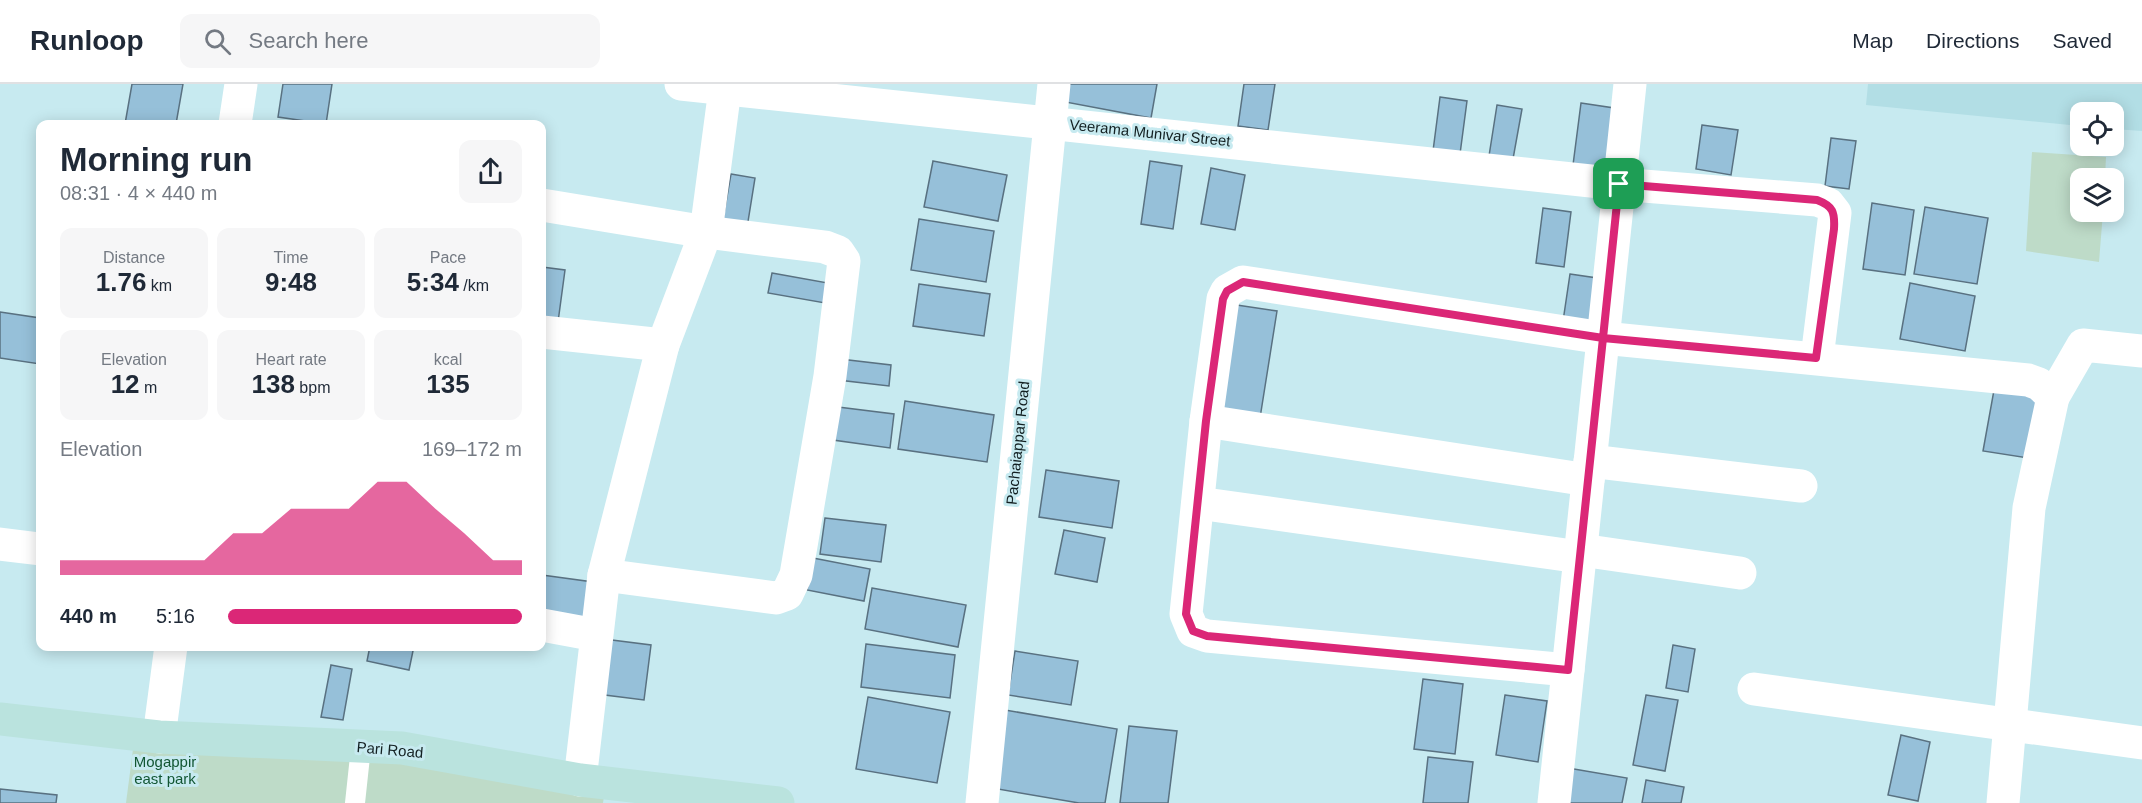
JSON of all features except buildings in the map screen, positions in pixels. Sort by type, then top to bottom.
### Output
[{"type":"main road","name":"Pari Road","points":[[0,720],[159,737],[402,748],[700,799],[778,803]]},
{"type":"street","points":[[235,120],[241,84]]},
{"type":"street","name":"Veerama Munivar Street","points":[[681,84],[1619,184],[1817,200],[1828,204],[1835,213],[1816,358]]},
{"type":"street","name":"Pachaiappar Road","points":[[982,803],[1054,84]]},
{"type":"street","points":[[1554,803],[1630,84]]},
{"type":"street","points":[[580,780],[604,575],[663,345],[706,232],[725,89]]},
{"type":"street","points":[[546,206],[706,232],[825,247],[838,252],[844,261],[830,376],[796,575],[787,594],[776,598],[604,575]]},
{"type":"street","points":[[1568,670],[1207,636],[1193,631],[1186,614],[1206,421],[1223,299],[1227,291],[1243,282],[1603,338],[2028,380],[2039,384],[2053,397]]},
{"type":"street","points":[[546,332],[663,345]]},
{"type":"street","points":[[2003,803],[2029,508],[2053,397],[2083,345],[2142,351]]},
{"type":"street","points":[[1206,421],[1589,471],[1801,486]]},
{"type":"street","points":[[1198,502],[1580,554],[1740,573]]},
{"type":"street","points":[[0,544],[36,548]]},
{"type":"street","points":[[546,626],[596,635]]},
{"type":"street","points":[[159,737],[170,651]]},
{"type":"street","points":[[1754,689],[2142,743]]},
{"type":"lane","points":[[355,803],[361,747]]},
{"type":"shaded area","points":[[1868,84],[2142,84],[2142,131],[2124,130],[2124,102],[2070,102],[2070,125],[1866,105]]},
{"type":"green space","points":[[2032,152],[2106,157],[2105,168],[2070,168],[2070,222],[2102,222],[2099,262],[2026,251]]},
{"type":"green space","name":"Mogappir east park","points":[[135,734],[606,783],[603,803],[126,803]]},
{"type":"route","points":[[1619,184],[1603,338],[1243,282],[1227,291],[1223,299],[1206,421],[1186,614],[1193,631],[1207,636],[1568,670],[1603,338],[1816,358],[1834,229],[1835,213],[1828,204],[1817,200],[1619,184]]}]
